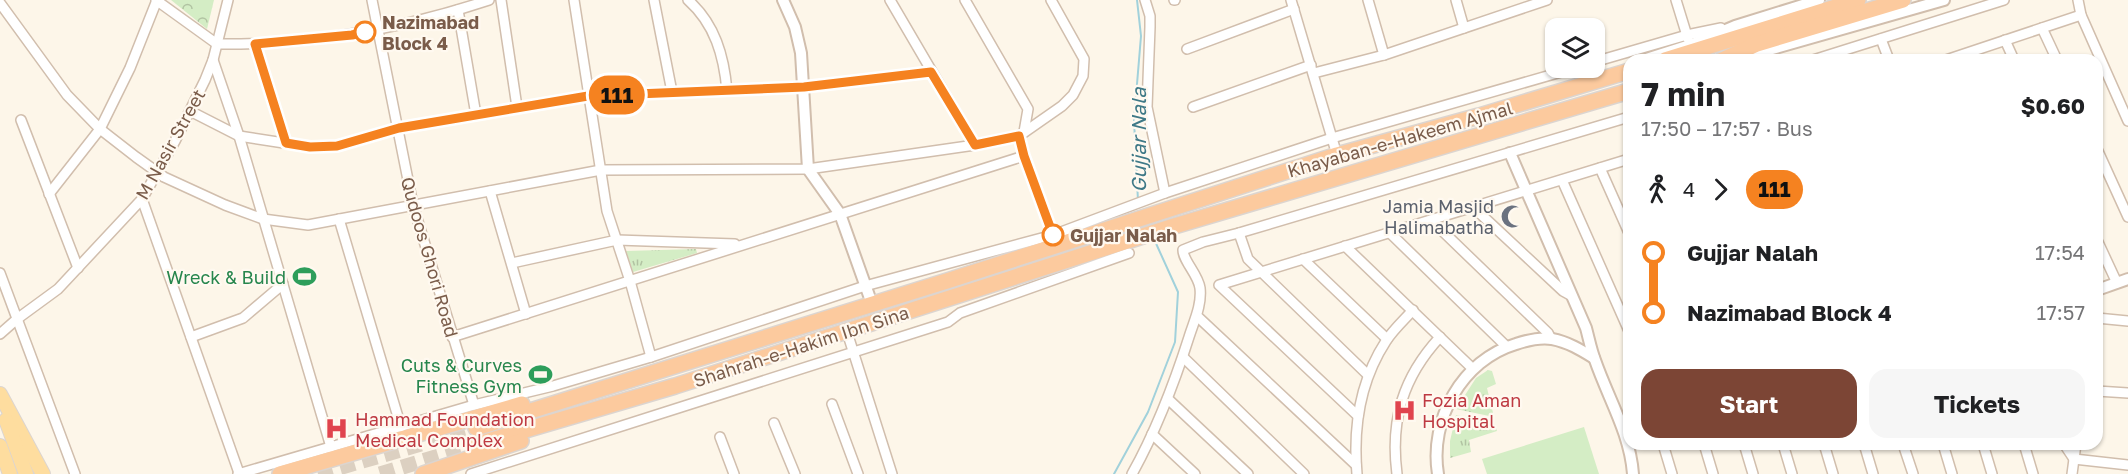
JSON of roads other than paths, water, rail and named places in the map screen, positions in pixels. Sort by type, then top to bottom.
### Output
[{"type":"highway","points":[[1684,54],[1858,0]]},
{"type":"highway","points":[[1735,54],[1757,44],[1904,0]]},
{"type":"highway","name":"Khayaban-e-Hakeem Ajmal","points":[[1120,226],[1337,155],[1479,116],[1623,72]]},
{"type":"highway","name":"Khayaban-e-Hakeem Ajmal","points":[[1126,248],[1171,227],[1623,93]]},
{"type":"highway","name":"Shahrah-e-Hakim Ibn Sina","points":[[476,428],[1120,226]]},
{"type":"highway","name":"Shahrah-e-Hakim Ibn Sina","points":[[423,474],[488,460],[616,404],[1126,248]]},
{"type":"highway","points":[[280,474],[436,423],[615,384]]},
{"type":"main road","points":[[0,394],[43,474]]},
{"type":"main road","points":[[0,404],[26,474]]},
{"type":"main road","points":[[0,446],[10,474]]},
{"type":"street","points":[[49,194],[100,129],[130,68],[157,0],[217,44],[255,44],[352,35],[458,10],[489,0]]},
{"type":"street","name":"M Nasir Street","points":[[0,334],[58,289],[142,199],[190,111],[213,60],[228,0]]},
{"type":"street","name":"Qudoos Ghori Road","points":[[372,0],[399,128],[412,205],[474,405]]},
{"type":"street","points":[[501,0],[517,107]]},
{"type":"street","points":[[574,0],[607,211],[630,281],[651,357]]},
{"type":"street","points":[[654,0],[672,92]]},
{"type":"street","points":[[688,0],[709,24],[720,47],[725,66],[727,91]]},
{"type":"street","points":[[783,0],[795,27],[801,53],[808,169],[840,214],[873,304]]},
{"type":"street","points":[[890,0],[975,145]]},
{"type":"street","points":[[965,0],[1028,109],[1022,134],[1024,156],[1053,235]]},
{"type":"street","points":[[0,3],[67,95],[100,129],[157,172],[225,205],[263,219],[308,225],[601,170],[808,169],[975,145],[1022,134],[1062,106],[1073,94],[1083,76],[1084,58],[1051,0]]},
{"type":"street","points":[[1145,0],[1150,16],[1148,107],[1165,193]]},
{"type":"street","points":[[1368,0],[1384,55]]},
{"type":"street","points":[[1456,0],[1464,28]]},
{"type":"street","points":[[1513,0],[1517,10]]},
{"type":"street","points":[[1193,107],[1312,69],[1384,55],[1547,0]]},
{"type":"street","points":[[1676,0],[1688,40]]},
{"type":"street","points":[[1628,54],[1688,40],[1819,0]]},
{"type":"street","points":[[1756,54],[1944,0]]},
{"type":"street","points":[[1832,54],[2004,0]]},
{"type":"street","points":[[2078,0],[2081,15],[2098,54]]},
{"type":"street","points":[[1187,49],[1292,5],[1337,155]]},
{"type":"street","points":[[458,10],[476,115]]},
{"type":"street","points":[[1974,54],[2005,40],[2081,15]]},
{"type":"street","points":[[2042,28],[2054,54]]},
{"type":"street","points":[[1881,39],[1887,54]]},
{"type":"street","points":[[1656,54],[1688,40]]},
{"type":"street","points":[[2005,40],[2011,54]]},
{"type":"street","points":[[255,44],[286,143]]},
{"type":"street","points":[[1605,59],[1623,55]]},
{"type":"street","points":[[213,60],[239,136],[331,447]]},
{"type":"street","points":[[2103,65],[2128,121]]},
{"type":"street","points":[[1572,87],[1587,78],[1623,67]]},
{"type":"street","points":[[190,111],[239,136],[310,147],[337,146],[399,128],[588,96],[804,87],[931,72]]},
{"type":"street","points":[[142,199],[238,473],[401,427],[436,423],[474,405],[553,386],[651,357],[865,285],[1053,235],[1165,193],[1332,138],[1545,77]]},
{"type":"street","points":[[1135,473],[1168,399],[1197,316],[1200,288],[1183,250],[1203,242],[1623,119]]},
{"type":"street","points":[[21,120],[78,268]]},
{"type":"street","points":[[1510,153],[1586,328],[1594,358],[1623,422]]},
{"type":"street","points":[[452,337],[1024,156]]},
{"type":"street","points":[[1358,416],[1218,285],[1623,161]]},
{"type":"street","points":[[2103,162],[2128,218]]},
{"type":"street","points":[[1600,168],[1623,220]]},
{"type":"street","points":[[1562,180],[1623,317]]},
{"type":"street","points":[[490,190],[526,314]]},
{"type":"street","points":[[1473,207],[1563,291],[1572,296]]},
{"type":"street","points":[[339,219],[401,427]]},
{"type":"street","points":[[1431,220],[1548,333],[1551,339]]},
{"type":"street","points":[[1389,232],[1507,346]]},
{"type":"street","points":[[1239,233],[1248,259],[1368,375]]},
{"type":"street","points":[[512,263],[617,240],[743,244]]},
{"type":"street","points":[[1345,246],[1473,369]]},
{"type":"street","points":[[471,474],[488,460],[853,353],[948,322],[960,313],[1126,248]]},
{"type":"street","points":[[2103,253],[2117,283]]},
{"type":"street","points":[[1303,259],[1387,339]]},
{"type":"street","points":[[0,273],[75,474]]},
{"type":"street","points":[[2103,288],[2128,279]]},
{"type":"street","points":[[191,337],[243,318],[283,284]]},
{"type":"street","points":[[1356,469],[1358,416],[1368,375],[1387,339],[1413,310]]},
{"type":"street","points":[[1197,316],[1356,469]]},
{"type":"street","points":[[2103,319],[2128,321]]},
{"type":"street","points":[[847,332],[892,474]]},
{"type":"street","points":[[1396,474],[1395,431],[1400,403],[1411,375],[1427,351],[1440,337]]},
{"type":"street","points":[[1438,474],[1437,440],[1441,420],[1460,385],[1473,369],[1490,356],[1507,346],[1532,339],[1551,339],[1573,346],[1594,358]]},
{"type":"street","points":[[1183,357],[1304,474]]},
{"type":"street","points":[[2103,391],[2128,393]]},
{"type":"street","points":[[1168,399],[1248,474]]},
{"type":"street","points":[[832,404],[858,474]]},
{"type":"street","points":[[774,423],[795,474]]},
{"type":"street","points":[[1152,434],[1195,474]]},
{"type":"street","points":[[720,437],[735,474]]},
{"type":"street","points":[[1630,450],[1633,474]]},
{"type":"street","points":[[1664,450],[1672,474]]},
{"type":"street","points":[[1706,450],[1713,474]]},
{"type":"street","points":[[1746,450],[1753,474]]},
{"type":"street","points":[[1785,450],[1792,474]]},
{"type":"street","points":[[1826,450],[1833,474]]},
{"type":"street","points":[[1866,450],[1873,474]]},
{"type":"street","points":[[1906,450],[1913,474]]},
{"type":"street","points":[[1945,450],[1952,474]]},
{"type":"street","points":[[1985,450],[1992,474]]},
{"type":"street","points":[[2026,450],[2033,474]]},
{"type":"street","points":[[2068,450],[2074,459],[2128,465]]},
{"type":"street","points":[[2072,474],[2075,450]]},
{"type":"waterway","name":"Gujjar Nala","points":[[1137,0],[1141,36],[1134,120],[1138,201]]},
{"type":"waterway","name":"Gujjar Nala","points":[[1114,474],[1148,412],[1175,342],[1178,292],[1154,239]]},
{"type":"tunnel","points":[[318,474],[476,428]]},
{"type":"tunnel","points":[[380,474],[478,444]]},
{"type":"place","name":"Nazimabad Block 4","points":[[365,32]]},
{"type":"place","name":"Jamia Masjid Halimabatha","points":[[1512,216]]},
{"type":"place","name":"Gujjar Nalah","points":[[1053,235]]},
{"type":"place","name":"Wreck & Build","points":[[304,277]]},
{"type":"place","name":"Cuts & Curves Fitness Gym","points":[[540,375]]},
{"type":"place","name":"Fozia Aman Hospital","points":[[1404,410]]},
{"type":"place","name":"Hammad Foundation Medical Complex","points":[[337,429]]}]
